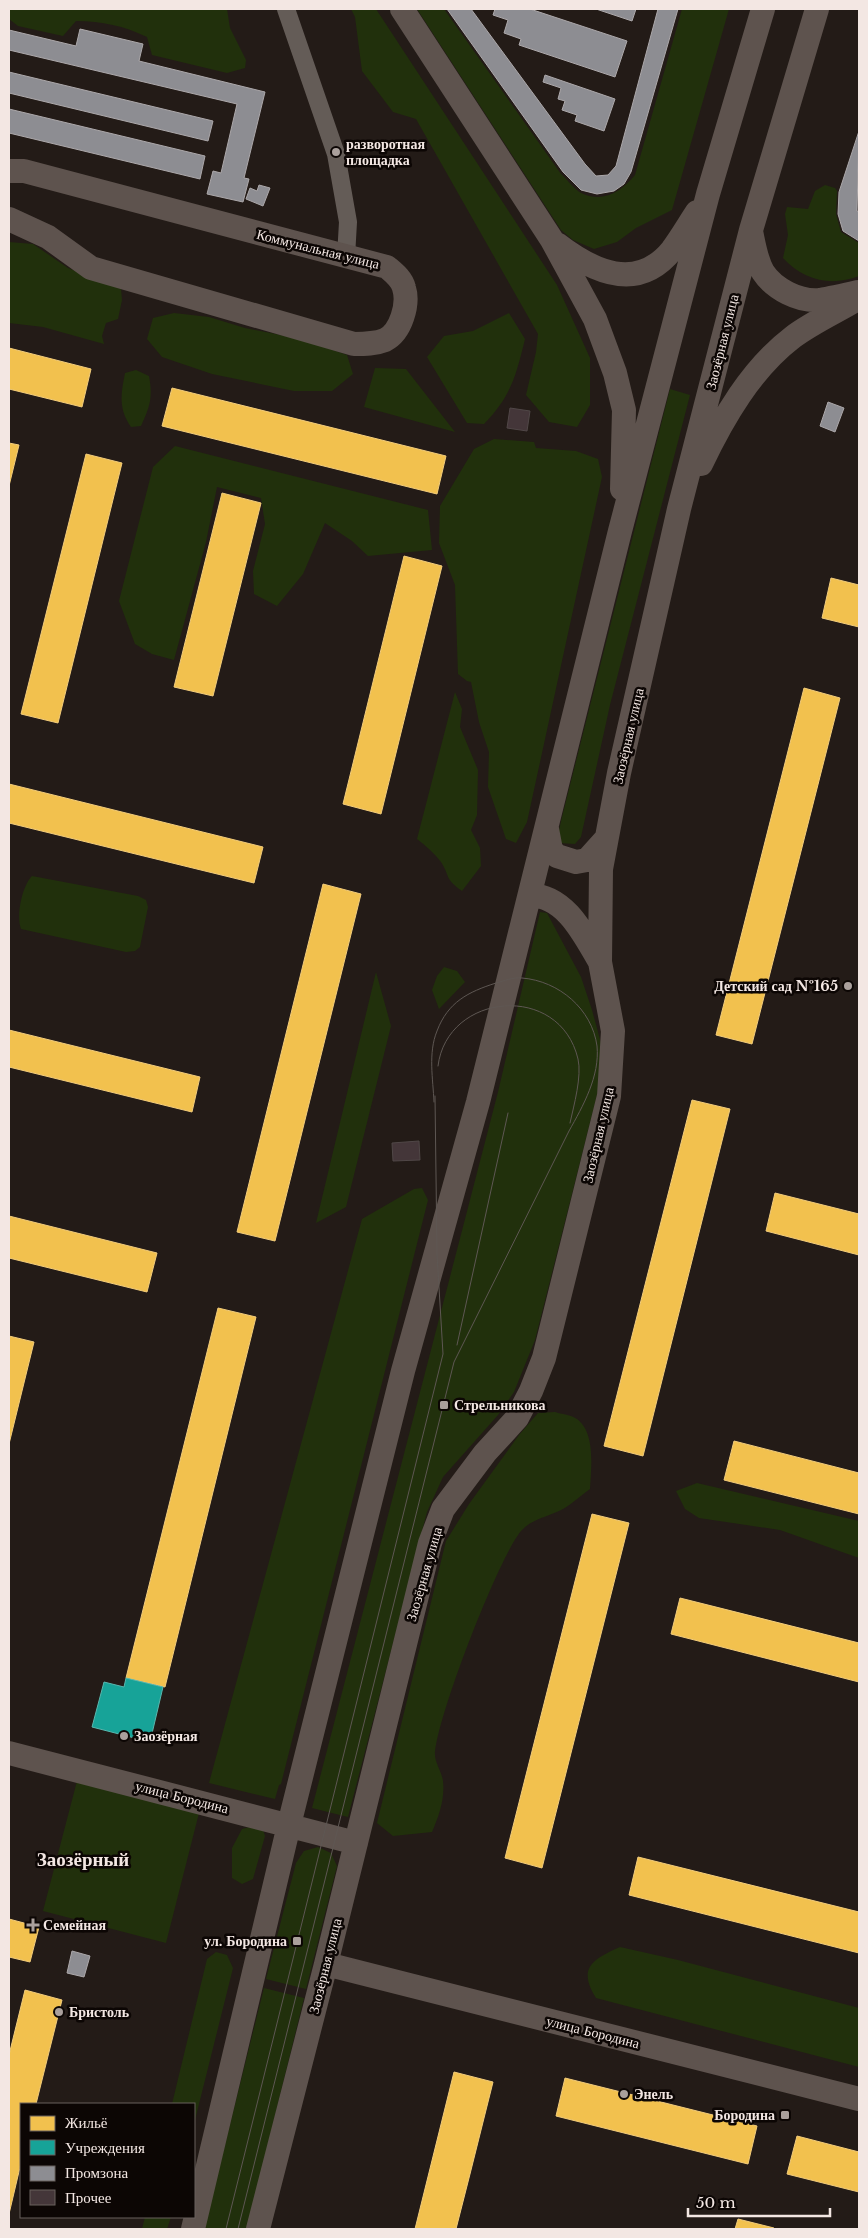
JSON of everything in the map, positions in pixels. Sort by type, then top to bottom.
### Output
[{"type":"main road","points":[[402,9],[552,240],[595,319],[615,373],[624,410],[620,531]]},
{"type":"main road","points":[[193,2229],[289,1824],[403,1372],[478,1102],[620,531],[708,194],[763,9]]},
{"type":"main road","name":"Заозёрная улица","points":[[258,2229],[326,1964],[430,1543],[440,1518],[459,1487],[517,1418],[531,1391],[544,1358],[609,1096],[613,1031],[600,962],[601,869],[605,840],[680,509],[751,230],[817,9]]},
{"type":"main road","name":"Коммунальная улица","points":[[9,170],[24,171],[387,267],[399,278],[404,287],[406,298],[401,319],[394,333],[386,339],[373,344],[354,344],[91,268],[48,237],[9,219]]},
{"type":"main road","points":[[552,240],[580,262],[601,272],[626,275],[650,269],[671,252],[708,194]]},
{"type":"main road","points":[[751,230],[756,256],[764,272],[780,289],[795,296],[818,300],[859,292]]},
{"type":"main road","points":[[680,509],[711,443],[735,402],[761,367],[793,337],[859,298]]},
{"type":"main road","points":[[546,829],[551,850],[556,856],[576,862],[587,860],[605,840]]},
{"type":"main road","points":[[530,895],[540,895],[558,904],[584,935],[600,962]]},
{"type":"main road","name":"улица Бородина","points":[[9,1753],[289,1824],[356,1843]]},
{"type":"main road","name":"улица Бородина","points":[[326,1964],[859,2099]]},
{"type":"street","points":[[286,9],[336,154],[348,222],[346,256]]},
{"type":"green space","points":[[9,9],[227,9],[230,28],[246,60],[245,68],[227,73],[152,55],[147,37],[104,23],[76,21],[63,36],[18,26],[9,19]]},
{"type":"green space","points":[[351,9],[376,9],[557,285],[590,358],[590,405],[577,427],[549,422],[526,395],[536,352],[538,334],[416,119],[393,112],[362,71],[355,17]]},
{"type":"green space","points":[[417,9],[444,9],[561,174],[581,193],[597,197],[618,191],[635,175],[682,9],[729,9],[672,210],[636,228],[617,242],[594,249],[573,240],[561,230]]},
{"type":"green space","points":[[825,185],[835,188],[837,191],[836,214],[841,232],[859,243],[859,276],[838,281],[818,279],[799,272],[783,258],[788,235],[785,214],[787,207],[808,209],[815,191]]},
{"type":"green space","points":[[9,242],[33,244],[68,268],[121,289],[122,300],[118,319],[106,323],[102,336],[104,344],[43,327],[9,323]]},
{"type":"green space","points":[[174,313],[209,317],[245,328],[301,339],[347,355],[353,374],[332,391],[294,391],[212,374],[162,357],[147,339],[153,318]]},
{"type":"green space","points":[[509,313],[525,339],[515,375],[501,404],[484,424],[467,423],[427,357],[444,336],[473,331]]},
{"type":"green space","points":[[375,368],[406,369],[455,432],[364,407]]},
{"type":"green space","points":[[136,370],[149,376],[151,396],[149,407],[141,426],[131,427],[122,407],[122,394],[125,373]]},
{"type":"green space","points":[[670,389],[690,395],[610,705],[581,837],[575,844],[559,843],[558,835],[562,817]]},
{"type":"green space","points":[[494,439],[534,442],[536,448],[576,451],[598,459],[602,477],[527,822],[516,843],[506,839],[488,787],[489,752],[479,722],[471,682],[458,674],[455,585],[439,543],[440,506],[474,449]]},
{"type":"green space","points":[[175,446],[428,510],[432,550],[368,556],[352,541],[325,523],[303,574],[277,606],[254,594],[253,571],[265,524],[261,498],[217,487],[206,542],[174,660],[152,654],[135,644],[119,601],[153,467]]},
{"type":"green space","points":[[455,692],[462,709],[460,727],[478,770],[477,815],[471,830],[480,848],[481,866],[462,891],[450,880],[441,862],[417,839]]},
{"type":"green space","points":[[32,876],[138,896],[146,900],[148,907],[140,947],[135,951],[126,952],[21,929],[19,917],[21,901],[25,887]]},
{"type":"green space","points":[[540,912],[547,913],[581,977],[592,1010],[601,1043],[598,1091],[535,1340],[514,1392],[498,1415],[443,1477],[427,1512],[348,1817],[312,1808],[498,1092]]},
{"type":"green space","points":[[444,967],[457,971],[465,982],[439,1009],[432,990],[437,976]]},
{"type":"green space","points":[[376,972],[391,1026],[346,1207],[316,1223]]},
{"type":"green space","points":[[422,1188],[428,1200],[281,1784],[275,1799],[209,1783],[362,1219],[414,1189]]},
{"type":"green space","points":[[555,1412],[577,1419],[587,1433],[591,1452],[590,1489],[563,1509],[534,1521],[522,1530],[512,1545],[485,1603],[456,1676],[445,1710],[435,1756],[442,1778],[443,1794],[435,1826],[432,1832],[393,1836],[377,1823],[446,1541],[469,1504],[519,1435],[538,1413]]},
{"type":"green space","points":[[697,1483],[859,1521],[859,1558],[780,1530],[699,1518],[685,1509],[676,1491]]},
{"type":"green space","points":[[77,1781],[199,1813],[166,1943],[43,1911]]},
{"type":"green space","points":[[257,1825],[262,1827],[265,1836],[253,1879],[242,1884],[232,1878],[232,1848],[242,1829]]},
{"type":"green space","points":[[318,1847],[331,1853],[337,1866],[306,1989],[266,1979],[296,1863],[304,1851]]},
{"type":"green space","points":[[620,1947],[678,1960],[859,2008],[859,2067],[596,1998],[590,1988],[588,1972],[596,1960]]},
{"type":"green space","points":[[216,1952],[227,1955],[233,1968],[195,2120],[195,2103],[172,2103],[207,1959]]},
{"type":"green space","points":[[264,1988],[304,1998],[247,2229],[204,2229]]},
{"type":"green space","points":[[145,2218],[171,2218],[167,2229],[142,2229]]},
{"type":"building: Жильё","points":[[9,348],[91,369],[82,407],[9,389]]},
{"type":"building: Жильё","points":[[172,388],[446,456],[437,494],[162,426]]},
{"type":"building: Жильё","points":[[9,443],[19,445],[9,486]]},
{"type":"building: Жильё","points":[[86,454],[122,463],[58,723],[21,714]]},
{"type":"building: Жильё","points":[[222,493],[261,503],[213,696],[174,687]]},
{"type":"building: Жильё","points":[[404,556],[442,566],[381,814],[343,804]]},
{"type":"building: Жильё","points":[[831,578],[859,585],[859,627],[822,618]]},
{"type":"building: Жильё","points":[[804,688],[840,698],[752,1044],[716,1035]]},
{"type":"building: Жильё","points":[[9,784],[263,847],[254,883],[9,823]]},
{"type":"building: Жильё","points":[[323,884],[361,894],[275,1241],[237,1232]]},
{"type":"building: Жильё","points":[[9,1030],[200,1077],[192,1112],[9,1067]]},
{"type":"building: Жильё","points":[[692,1100],[730,1109],[643,1456],[604,1446]]},
{"type":"building: Жильё","points":[[775,1193],[859,1214],[859,1255],[766,1231]]},
{"type":"building: Жильё","points":[[9,1216],[157,1253],[147,1292],[9,1258]]},
{"type":"building: Жильё","points":[[218,1308],[256,1317],[165,1687],[126,1678]]},
{"type":"building: Жильё","points":[[9,1336],[34,1342],[9,1444]]},
{"type":"building: Жильё","points":[[734,1441],[859,1473],[859,1514],[724,1480]]},
{"type":"building: Жильё","points":[[592,1514],[629,1523],[542,1868],[505,1858]]},
{"type":"building: Жильё","points":[[680,1598],[859,1643],[859,1682],[671,1634]]},
{"type":"building: Жильё","points":[[638,1857],[859,1912],[859,1953],[629,1895]]},
{"type":"building: Жильё","points":[[9,1919],[39,1927],[30,1962],[9,1957]]},
{"type":"building: Жильё","points":[[25,1990],[62,2000],[36,2103],[20,2103],[20,2167],[9,2214],[9,2055]]},
{"type":"building: Жильё","points":[[454,2072],[493,2082],[456,2229],[415,2229]]},
{"type":"building: Жильё","points":[[565,2078],[757,2126],[748,2164],[556,2116]]},
{"type":"building: Жильё","points":[[797,2136],[859,2152],[859,2192],[787,2174]]},
{"type":"building: Жильё","points":[[738,2219],[774,2228],[774,2229],[735,2229]]},
{"type":"building: Учреждения","points":[[126,1678],[163,1687],[150,1742],[92,1727],[104,1682],[124,1687]]},
{"type":"building: Промзона","points":[[447,9],[471,9],[585,164],[596,176],[608,175],[616,166],[658,9],[678,9],[631,172],[624,184],[614,191],[597,194],[581,190],[563,172]]},
{"type":"building: Промзона","points":[[495,9],[530,9],[627,41],[615,77],[519,45],[521,39],[504,33],[508,20],[493,15]]},
{"type":"building: Промзона","points":[[596,9],[636,9],[632,21]]},
{"type":"building: Промзона","points":[[80,29],[143,44],[139,61],[265,92],[244,178],[249,179],[243,202],[207,194],[213,171],[221,173],[237,104],[9,50],[9,30],[76,46]]},
{"type":"building: Промзона","points":[[9,72],[213,121],[208,141],[9,93]]},
{"type":"building: Промзона","points":[[545,75],[615,99],[604,131],[575,121],[577,115],[562,110],[565,101],[558,99],[561,88],[543,82]]},
{"type":"building: Промзона","points":[[9,109],[205,156],[200,179],[9,133]]},
{"type":"building: Промзона","points":[[859,131],[857,211],[859,212],[859,241],[843,231],[838,214],[839,192]]},
{"type":"building: Промзона","points":[[259,185],[270,188],[263,206],[246,199],[250,188],[257,191]]},
{"type":"building: Промзона","points":[[828,402],[844,408],[835,432],[820,426]]},
{"type":"building: Промзона","points":[[72,1951],[90,1956],[84,1977],[67,1973]]},
{"type":"building: Прочее","points":[[510,408],[530,411],[527,431],[507,428]]},
{"type":"building: Прочее","points":[[419,1141],[420,1160],[393,1161],[392,1143]]},
{"type":"tram line","points":[[238,2229],[454,1362],[589,1090],[596,1068],[597,1046],[588,1020],[572,999],[561,991],[536,980],[512,979],[486,986],[468,994],[453,1005],[442,1021],[434,1039],[432,1066],[434,1102]]},
{"type":"tram line","points":[[438,1066],[446,1041],[461,1023],[482,1011],[505,1006],[528,1008],[550,1017],[567,1034],[578,1059],[578,1082],[570,1123]]},
{"type":"tram line","points":[[226,2229],[443,1354],[437,1254],[435,1096]]},
{"type":"tram line","points":[[457,1345],[508,1113]]},
{"type":"place","name":"разворотная площадка","points":[[336,152]]},
{"type":"place","name":"Детский сад №165","points":[[848,986]]},
{"type":"place","name":"Стрельникова","points":[[444,1405]]},
{"type":"place","name":"Заозёрная","points":[[124,1736]]},
{"type":"place","name":"Семейная","points":[[33,1925]]},
{"type":"place","name":"ул. Бородина","points":[[297,1941]]},
{"type":"place","name":"Бристоль","points":[[59,2012]]},
{"type":"place","name":"Энель","points":[[624,2094]]},
{"type":"place","name":"Бородина","points":[[785,2115]]},
{"type":"district","name":"Заозёрный","points":[[83,1859]]}]
